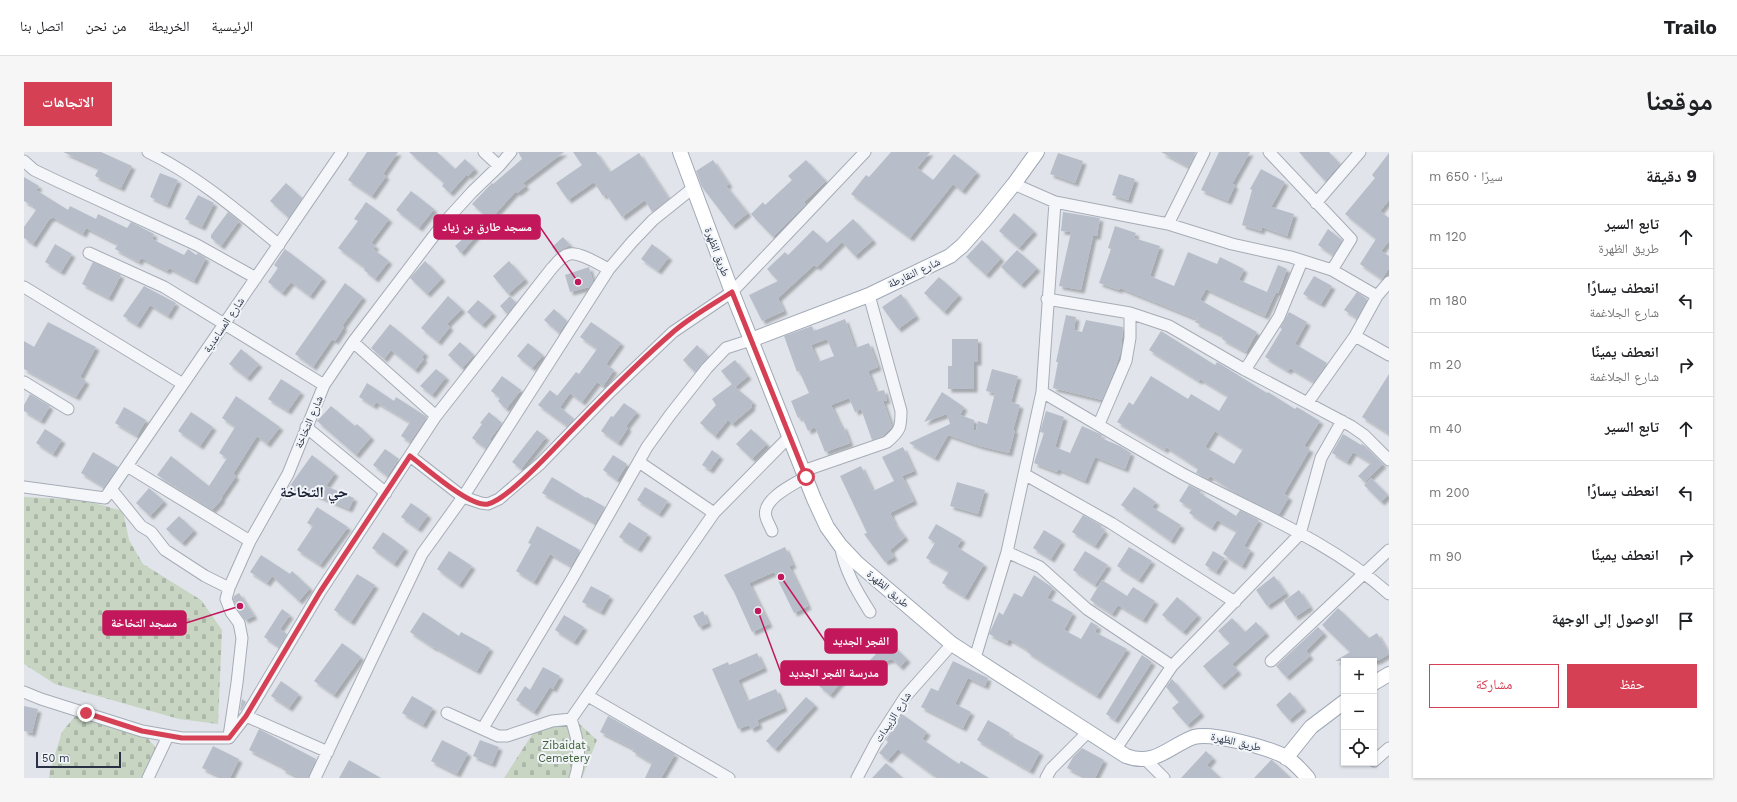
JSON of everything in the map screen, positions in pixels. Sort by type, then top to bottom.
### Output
[{"type":"main road","name":"طريق الظهرة","points":[[680,152],[732,292],[827,526],[840,545],[857,564],[952,644],[1115,750],[1132,758],[1145,760],[1157,756],[1193,738],[1206,735],[1267,750],[1286,758],[1299,768],[1308,778]]},
{"type":"main road","name":"شارع النقارطة","points":[[751,340],[869,295],[950,256],[962,246],[1014,184],[1037,152]]},
{"type":"main road","points":[[1377,681],[1389,674]]},
{"type":"main road","points":[[1286,758],[1311,727],[1341,704]]},
{"type":"street","points":[[148,152],[190,177],[226,202],[279,245]]},
{"type":"street","name":"شارع المساعدية","points":[[108,494],[342,152]]},
{"type":"street","points":[[484,152],[499,166]]},
{"type":"street","name":"شارع التخاخة","points":[[229,738],[241,657],[242,638],[239,623],[231,612],[226,599],[229,588],[250,541],[288,474],[324,386],[353,342],[442,225],[511,152]]},
{"type":"street","points":[[410,456],[463,497],[480,504],[488,504],[498,499],[540,464],[610,392],[673,332],[732,292],[866,152]]},
{"type":"street","points":[[1168,224],[1204,152]]},
{"type":"street","points":[[1269,152],[1351,239],[1332,270]]},
{"type":"street","points":[[1316,203],[1360,152]]},
{"type":"street","points":[[24,161],[34,170],[57,182],[197,245],[256,278]]},
{"type":"street","points":[[1014,184],[1055,202],[1168,224],[1232,244],[1332,270],[1377,296]]},
{"type":"street","points":[[316,778],[422,554],[463,497],[609,269],[653,220],[693,188]]},
{"type":"street","points":[[975,658],[1007,552],[1042,392],[1055,202]]},
{"type":"street","points":[[24,692],[41,700],[142,731],[182,738],[229,738],[246,716],[320,592],[436,416],[552,268],[562,258],[570,253],[582,256],[609,269]]},
{"type":"street","points":[[89,254],[164,287],[324,386]]},
{"type":"street","points":[[1244,370],[1278,317],[1302,261]]},
{"type":"street","points":[[1308,402],[1355,336],[1377,296],[1389,282]]},
{"type":"street","points":[[24,287],[183,384]]},
{"type":"street","points":[[772,531],[766,517],[767,506],[780,493],[805,474],[887,442],[898,433],[901,424],[901,411],[869,295]]},
{"type":"street","points":[[1048,299],[1130,313],[1169,326],[1244,370],[1342,421],[1364,435],[1389,460]]},
{"type":"street","points":[[1099,424],[1126,361],[1130,338],[1130,313]]},
{"type":"street","points":[[1355,336],[1389,355]]},
{"type":"street","points":[[483,728],[572,579],[639,462],[670,415],[707,368],[726,348],[751,340]]},
{"type":"street","points":[[353,342],[436,416]]},
{"type":"street","points":[[24,382],[68,409]]},
{"type":"street","points":[[1042,392],[1183,474],[1327,549],[1389,594]]},
{"type":"street","points":[[1115,750],[1172,666],[1300,534],[1321,458],[1342,421]]},
{"type":"street","points":[[306,427],[386,493]]},
{"type":"street","points":[[447,713],[498,736],[507,736],[552,721],[571,719],[714,513],[790,436]]},
{"type":"street","points":[[639,462],[714,513]]},
{"type":"street","points":[[127,466],[250,541]]},
{"type":"street","points":[[1024,474],[1111,524],[1235,602]]},
{"type":"street","points":[[24,487],[108,494],[141,526],[151,532],[165,550],[205,576],[229,588]]},
{"type":"street","points":[[840,545],[847,572],[852,584],[870,612]]},
{"type":"street","points":[[1270,661],[1364,575],[1389,550]]},
{"type":"street","points":[[1007,552],[1040,567],[1087,609],[1172,666]]},
{"type":"street","name":"شارع الزبيدات","points":[[857,778],[876,742],[905,697],[952,644]]},
{"type":"street","points":[[588,696],[729,778]]},
{"type":"street","points":[[246,716],[328,752]]},
{"type":"street","points":[[571,719],[578,739],[580,755],[575,778]]},
{"type":"street","points":[[1046,778],[1051,769],[1088,732]]},
{"type":"street","points":[[148,778],[168,736]]},
{"type":"street","points":[[1377,758],[1389,748]]},
{"type":"street","points":[[1145,760],[1164,778]]},
{"type":"green space","points":[[24,497],[83,500],[123,511],[129,540],[143,564],[201,600],[222,630],[218,724],[179,719],[55,684],[24,664]]},
{"type":"green space","points":[[81,709],[138,727],[156,748],[151,778],[49,778],[50,770],[62,732]]},
{"type":"green space","name":"Zibaidat Cemetery","points":[[575,720],[597,740],[582,778],[504,778],[533,733]]},
{"type":"building","points":[[63,152],[101,152],[132,166],[121,188],[95,176],[99,168]]},
{"type":"building","points":[[367,152],[398,152],[383,174],[386,176],[372,196],[348,180]]},
{"type":"building","points":[[409,152],[437,152],[455,169],[465,159],[475,169],[468,176],[467,174],[450,193],[442,186],[444,183]]},
{"type":"building","points":[[518,152],[564,152],[523,183],[526,186],[517,193],[516,191],[490,220],[472,204],[492,183],[493,184],[522,159]]},
{"type":"building","points":[[573,152],[596,152],[610,172],[639,153],[669,199],[652,212],[645,200],[622,217],[606,194],[603,196],[594,182],[568,200],[556,183],[582,165]]},
{"type":"building","points":[[891,152],[930,152],[917,168],[933,180],[954,154],[977,172],[962,191],[953,184],[910,238],[851,194],[866,175],[869,177]]},
{"type":"building","points":[[1161,152],[1196,152],[1189,167]]},
{"type":"building","points":[[1219,152],[1250,152],[1232,184],[1235,185],[1228,201],[1201,190]]},
{"type":"building","points":[[1299,152],[1329,152],[1340,164],[1325,181]]},
{"type":"building","points":[[1058,153],[1083,161],[1075,183],[1050,174]]},
{"type":"building","points":[[1389,153],[1389,200],[1380,211],[1389,218],[1389,241],[1381,251],[1389,256],[1389,268],[1382,279],[1360,264],[1376,239],[1345,214],[1375,178],[1372,175]]},
{"type":"building","points":[[713,160],[729,184],[726,186],[748,213],[732,226],[702,187],[696,171]]},
{"type":"building","points":[[806,160],[826,181],[804,202],[806,204],[773,237],[751,214],[763,202],[765,205],[792,180],[788,176]]},
{"type":"building","points":[[1261,169],[1285,182],[1271,207],[1294,214],[1287,236],[1262,227],[1261,231],[1242,225],[1252,190],[1250,189]]},
{"type":"building","points":[[160,173],[178,180],[167,205],[150,197]]},
{"type":"building","points":[[1119,174],[1135,179],[1128,200],[1112,195]]},
{"type":"building","points":[[24,177],[39,186],[36,190],[68,210],[70,206],[96,219],[98,214],[127,228],[131,222],[154,234],[152,239],[184,255],[188,249],[196,255],[198,253],[206,258],[194,281],[169,268],[167,271],[141,258],[139,262],[115,249],[118,244],[86,228],[83,234],[52,217],[33,244],[24,238],[24,227],[36,210],[32,207],[33,206],[24,201]]},
{"type":"building","points":[[286,183],[302,198],[289,218],[270,201]]},
{"type":"building","points":[[411,191],[434,209],[419,228],[396,210]]},
{"type":"building","points":[[198,195],[214,203],[202,227],[185,219]]},
{"type":"building","points":[[366,202],[389,219],[371,243],[376,246],[373,249],[389,261],[375,279],[364,270],[365,268],[338,248],[358,221],[354,219]]},
{"type":"building","points":[[228,212],[239,221],[221,246],[211,238],[211,235]]},
{"type":"building","points":[[1063,212],[1100,218],[1097,236],[1093,236],[1081,290],[1059,286],[1071,232],[1061,231]]},
{"type":"building","points":[[1014,213],[1034,231],[1019,248],[999,231]]},
{"type":"building","points":[[853,219],[873,240],[855,256],[842,242],[817,267],[814,265],[778,298],[784,311],[762,321],[749,295],[778,281],[767,269],[785,252],[788,255],[813,230],[827,243]]},
{"type":"building","points":[[477,226],[481,230],[461,253],[455,246]]},
{"type":"building","points":[[1115,226],[1136,233],[1134,238],[1160,246],[1150,276],[1174,286],[1188,252],[1217,264],[1220,257],[1244,269],[1239,280],[1267,292],[1278,265],[1287,269],[1278,293],[1276,292],[1265,316],[1206,289],[1200,300],[1257,332],[1246,352],[1222,339],[1223,336],[1195,322],[1197,319],[1120,288],[1119,290],[1099,283],[1111,249],[1108,248]]},
{"type":"building","points":[[1328,229],[1342,240],[1333,255],[1318,245]]},
{"type":"building","points":[[563,237],[570,245],[557,253],[552,247]]},
{"type":"building","points":[[982,240],[1001,258],[986,275],[966,257]]},
{"type":"building","points":[[55,244],[72,254],[61,272],[45,262]]},
{"type":"building","points":[[652,244],[669,257],[658,271],[641,259]]},
{"type":"building","points":[[285,249],[323,278],[310,296],[291,282],[282,293],[268,282],[278,268],[274,265]]},
{"type":"building","points":[[1017,250],[1037,268],[1021,285],[1001,267]]},
{"type":"building","points":[[425,261],[442,278],[427,294],[410,278]]},
{"type":"building","points":[[509,261],[525,279],[508,294],[493,276]]},
{"type":"building","points":[[93,262],[121,275],[109,298],[82,284]]},
{"type":"building","points":[[589,267],[593,281],[589,287],[570,292],[565,275]]},
{"type":"building","points":[[1314,276],[1332,286],[1321,304],[1303,294]]},
{"type":"building","points":[[939,277],[959,295],[944,312],[924,293]]},
{"type":"building","points":[[345,283],[363,297],[342,326],[344,327],[335,341],[332,339],[313,367],[295,354]]},
{"type":"building","points":[[144,286],[176,303],[168,316],[150,305],[137,325],[123,316]]},
{"type":"building","points":[[1357,292],[1367,299],[1357,318],[1344,310]]},
{"type":"building","points":[[901,294],[916,316],[898,329],[882,307]]},
{"type":"building","points":[[448,296],[462,309],[447,324],[450,327],[438,342],[421,328]]},
{"type":"building","points":[[510,296],[516,303],[507,314],[500,306]]},
{"type":"building","points":[[478,300],[493,313],[482,325],[467,312]]},
{"type":"building","points":[[554,309],[567,321],[559,333],[544,320]]},
{"type":"building","points":[[1289,312],[1307,322],[1295,344],[1327,363],[1314,382],[1290,368],[1288,371],[1265,357],[1282,329],[1280,328]]},
{"type":"building","points":[[1066,315],[1076,317],[1074,330],[1082,332],[1086,320],[1123,327],[1121,350],[1102,400],[1053,388],[1058,362],[1056,362]]},
{"type":"building","points":[[845,319],[855,348],[869,343],[878,367],[868,371],[876,392],[884,390],[887,400],[883,401],[892,427],[883,436],[872,440],[861,409],[855,412],[849,398],[831,405],[841,427],[843,425],[850,443],[825,452],[815,427],[808,431],[802,417],[798,418],[791,401],[809,393],[799,371],[797,372],[784,336],[812,326],[814,331]],"holes":[[[827,339],[834,356],[818,362],[811,345]]]},
{"type":"building","points":[[48,322],[96,347],[80,377],[86,381],[76,397],[24,369],[24,341],[34,347]]},
{"type":"building","points":[[591,322],[621,343],[606,364],[614,370],[603,386],[597,382],[582,402],[570,393],[560,407],[574,419],[567,426],[538,405],[550,390],[557,396],[576,372],[579,374],[597,349],[580,337]]},
{"type":"building","points":[[390,324],[425,353],[422,357],[424,359],[415,370],[391,350],[384,359],[371,348]]},
{"type":"building","points":[[1161,331],[1215,365],[1217,362],[1267,393],[1268,392],[1295,409],[1297,407],[1320,421],[1304,446],[1310,449],[1284,494],[1289,497],[1279,514],[1237,494],[1210,476],[1208,479],[1196,473],[1198,469],[1195,466],[1166,447],[1165,450],[1117,422],[1129,402],[1133,405],[1151,376],[1188,399],[1191,394],[1219,411],[1228,396],[1200,379],[1199,381],[1149,350]],"holes":[[[1215,431],[1243,449],[1234,464],[1205,447]]]},
{"type":"building","points":[[952,339],[978,339],[978,362],[974,362],[974,389],[948,389],[948,366],[952,366]]},
{"type":"building","points":[[460,342],[474,355],[462,368],[448,355]]},
{"type":"building","points":[[528,343],[543,355],[532,368],[517,356]]},
{"type":"building","points":[[697,345],[708,356],[695,372],[683,360]]},
{"type":"building","points":[[241,349],[259,364],[247,378],[229,364]]},
{"type":"building","points":[[735,360],[748,376],[735,387],[753,402],[751,405],[752,407],[732,424],[728,420],[715,436],[700,423],[716,405],[712,399],[732,384],[721,371]]},
{"type":"building","points":[[436,369],[446,377],[432,395],[420,386]]},
{"type":"building","points":[[992,369],[1018,376],[1011,402],[1020,405],[1013,430],[1015,430],[1009,453],[980,446],[948,435],[935,458],[909,443],[950,424],[947,414],[924,422],[942,392],[964,407],[960,415],[974,420],[974,430],[976,431],[978,421],[987,424],[995,393],[986,391]]},
{"type":"building","points":[[1389,374],[1389,434],[1362,417]]},
{"type":"building","points":[[502,376],[521,390],[506,409],[498,401],[500,398],[491,391]]},
{"type":"building","points":[[281,379],[301,392],[288,411],[268,399]]},
{"type":"building","points":[[367,383],[394,401],[396,397],[427,417],[410,442],[401,436],[410,422],[376,402],[374,406],[359,397]]},
{"type":"building","points":[[30,394],[50,406],[41,421],[24,411],[24,405]]},
{"type":"building","points":[[236,396],[280,427],[267,444],[257,436],[233,474],[236,476],[221,498],[222,499],[212,510],[157,475],[171,456],[209,486],[227,458],[219,453],[235,427],[222,418]]},
{"type":"building","points":[[624,403],[637,412],[626,426],[628,428],[618,443],[601,431],[611,416],[613,417]]},
{"type":"building","points":[[331,406],[355,426],[357,424],[371,437],[356,455],[317,421]]},
{"type":"building","points":[[124,407],[146,420],[137,436],[115,423]]},
{"type":"building","points":[[1046,411],[1064,417],[1055,447],[1070,453],[1082,426],[1102,435],[1101,438],[1120,446],[1131,453],[1125,469],[1095,457],[1085,481],[1058,469],[1057,472],[1034,463],[1044,433],[1040,432]]},
{"type":"building","points":[[191,412],[213,427],[200,446],[178,431]]},
{"type":"building","points":[[489,412],[502,423],[490,439],[491,440],[486,449],[472,438],[482,424],[480,423]]},
{"type":"building","points":[[45,429],[62,440],[53,454],[36,443]]},
{"type":"building","points":[[751,429],[767,444],[752,459],[736,444]]},
{"type":"building","points":[[537,430],[546,437],[521,469],[512,462]]},
{"type":"building","points":[[1343,434],[1365,446],[1383,464],[1365,482],[1358,476],[1371,463],[1353,452],[1347,462],[1332,453]]},
{"type":"building","points":[[903,447],[914,471],[902,476],[914,501],[890,513],[895,524],[905,537],[890,550],[894,557],[885,562],[864,534],[867,533],[840,476],[861,466],[873,491],[894,481],[882,457]]},
{"type":"building","points":[[385,449],[399,459],[387,476],[373,465]]},
{"type":"building","points":[[712,450],[720,456],[710,470],[702,465]]},
{"type":"building","points":[[93,452],[118,467],[104,487],[81,473]]},
{"type":"building","points":[[312,455],[335,473],[326,486],[354,498],[349,509],[302,489],[299,495],[289,487]]},
{"type":"building","points":[[613,455],[627,464],[617,480],[603,470]]},
{"type":"building","points":[[552,477],[586,498],[587,497],[605,507],[595,523],[542,493]]},
{"type":"building","points":[[1371,478],[1388,495],[1381,502],[1364,485]]},
{"type":"building","points":[[957,482],[985,490],[978,514],[950,506]]},
{"type":"building","points":[[1189,485],[1201,491],[1200,493],[1236,516],[1240,510],[1259,520],[1244,546],[1251,550],[1242,566],[1223,554],[1237,531],[1217,520],[1212,528],[1189,513],[1192,509],[1179,501]]},
{"type":"building","points":[[645,487],[668,501],[659,514],[637,500]]},
{"type":"building","points":[[1134,487],[1156,502],[1152,507],[1181,525],[1171,541],[1121,505]]},
{"type":"building","points":[[149,488],[164,501],[150,516],[136,503]]},
{"type":"building","points":[[411,503],[428,515],[418,529],[401,517]]},
{"type":"building","points":[[317,507],[348,527],[320,565],[297,550],[313,526],[307,523]]},
{"type":"building","points":[[1083,515],[1102,526],[1101,528],[1105,531],[1095,546],[1072,532]]},
{"type":"building","points":[[179,516],[194,530],[182,543],[166,529]]},
{"type":"building","points":[[629,522],[648,534],[638,549],[619,537]]},
{"type":"building","points":[[936,524],[962,539],[957,547],[984,564],[965,597],[942,583],[949,571],[926,558],[935,543],[928,538]]},
{"type":"building","points":[[537,526],[580,550],[571,566],[550,554],[534,582],[516,571],[531,544],[528,543]]},
{"type":"building","points":[[1044,530],[1062,541],[1051,559],[1033,548]]},
{"type":"building","points":[[383,532],[405,548],[394,564],[372,548]]},
{"type":"building","points":[[785,547],[793,565],[789,566],[808,606],[794,613],[774,572],[749,583],[769,624],[752,632],[734,592],[724,575]]},
{"type":"building","points":[[1129,547],[1152,561],[1139,580],[1117,566]]},
{"type":"building","points":[[449,551],[472,566],[459,585],[437,569]]},
{"type":"building","points":[[1085,551],[1108,565],[1095,585],[1073,570]]},
{"type":"building","points":[[1213,551],[1225,558],[1216,572],[1205,565]]},
{"type":"building","points":[[261,555],[290,574],[292,571],[310,588],[299,601],[272,576],[267,583],[250,572]]},
{"type":"building","points":[[357,574],[375,585],[351,622],[334,610]]},
{"type":"building","points":[[1034,575],[1053,588],[1047,598],[1073,613],[1064,630],[1081,639],[1091,622],[1098,626],[1095,632],[1127,649],[1097,696],[1009,639],[1007,643],[989,634],[999,612],[1003,615],[1014,593],[1022,597]]},
{"type":"building","points":[[1274,576],[1286,593],[1267,606],[1256,590]]},
{"type":"building","points":[[1102,580],[1127,596],[1133,587],[1155,601],[1143,620],[1118,605],[1112,614],[1090,600]]},
{"type":"building","points":[[591,586],[610,596],[601,612],[582,602]]},
{"type":"building","points":[[1299,590],[1310,607],[1295,617],[1284,601]]},
{"type":"building","points":[[239,593],[254,616],[245,620],[237,609],[233,599],[234,596]]},
{"type":"building","points":[[1177,597],[1198,615],[1183,632],[1162,615]]},
{"type":"building","points":[[1338,608],[1369,638],[1377,633],[1389,654],[1377,661],[1377,658],[1341,658],[1341,661],[1335,661],[1350,652],[1322,625]]},
{"type":"building","points":[[282,609],[290,615],[280,629],[287,634],[279,647],[264,637]]},
{"type":"building","points":[[703,611],[708,623],[699,627],[693,616]]},
{"type":"building","points":[[423,612],[459,636],[461,632],[490,648],[477,671],[434,648],[410,632]]},
{"type":"building","points":[[564,615],[584,627],[574,642],[555,630]]},
{"type":"building","points":[[1232,618],[1245,632],[1256,622],[1266,633],[1232,664],[1238,671],[1221,686],[1203,666],[1230,643],[1218,631]]},
{"type":"building","points":[[1318,627],[1324,633],[1306,651],[1310,656],[1286,677],[1276,666]]},
{"type":"building","points":[[875,628],[907,659],[900,667],[892,659],[882,662],[875,670],[867,663],[875,655],[880,645],[869,635]]},
{"type":"building","points":[[342,643],[361,657],[334,695],[314,681]]},
{"type":"building","points":[[757,653],[764,668],[738,680],[747,701],[776,689],[784,708],[757,720],[759,725],[751,729],[749,725],[738,729],[712,669],[728,662],[729,665]]},
{"type":"building","points":[[1142,655],[1152,662],[1115,720],[1106,714]]},
{"type":"building","points":[[840,661],[851,670],[830,695],[819,686]]},
{"type":"building","points":[[953,661],[988,678],[985,686],[968,678],[955,704],[971,712],[963,728],[921,707],[931,688],[938,691]]},
{"type":"building","points":[[543,667],[560,676],[553,689],[550,687],[534,712],[516,700],[525,686],[530,690]]},
{"type":"building","points":[[1172,679],[1201,713],[1187,725],[1172,708],[1179,702],[1166,687]]},
{"type":"building","points":[[281,681],[299,694],[289,708],[271,696]]},
{"type":"building","points":[[1290,692],[1303,708],[1289,720],[1276,705]]},
{"type":"building","points":[[412,696],[433,708],[423,725],[402,713]]},
{"type":"building","points":[[806,697],[815,705],[775,749],[766,741]]},
{"type":"building","points":[[242,699],[246,702],[241,711],[240,710]]},
{"type":"building","points":[[24,706],[38,709],[32,733],[24,731]]},
{"type":"building","points":[[902,714],[927,732],[922,739],[959,764],[961,761],[989,778],[937,778],[898,749],[888,760],[879,753],[888,742],[886,740]]},
{"type":"building","points":[[608,716],[675,754],[661,778],[645,778],[652,763],[632,751],[634,749],[600,732]]},
{"type":"building","points":[[988,720],[1010,733],[1009,735],[1040,752],[1030,771],[977,740]]},
{"type":"building","points":[[259,729],[316,759],[308,778],[300,778],[282,769],[283,767],[249,750]]},
{"type":"building","points":[[442,740],[468,753],[457,774],[431,761]]},
{"type":"building","points":[[480,740],[499,747],[492,764],[473,756]]},
{"type":"building","points":[[213,746],[239,759],[230,778],[223,778],[202,768]]},
{"type":"building","points":[[1082,748],[1104,760],[1095,778],[1087,778],[1067,768],[1073,757]]},
{"type":"building","points":[[1206,751],[1213,758],[1207,765],[1221,778],[1181,778]]},
{"type":"building","points":[[349,760],[381,778],[339,778]]},
{"type":"building","points":[[1272,760],[1291,778],[1254,778]]},
{"type":"building","points":[[886,763],[903,778],[872,778]]},
{"type":"place","name":"مسجد طارق بن زياد","points":[[578,282]]},
{"type":"place","name":"الفجر الجديد","points":[[781,577]]},
{"type":"place","name":"مسجد التخاخة","points":[[240,606]]},
{"type":"place","name":"مدرسة الفجر الجديد","points":[[758,611]]},
{"type":"district","name":"حي التخاخة","points":[[314,492]]},
{"type":"route","points":[[86,713],[142,731],[182,738],[229,738],[246,716],[291,643],[320,592],[410,456],[463,497],[480,504],[488,504],[498,499],[540,464],[610,392],[673,332],[732,292],[806,477]]}]
